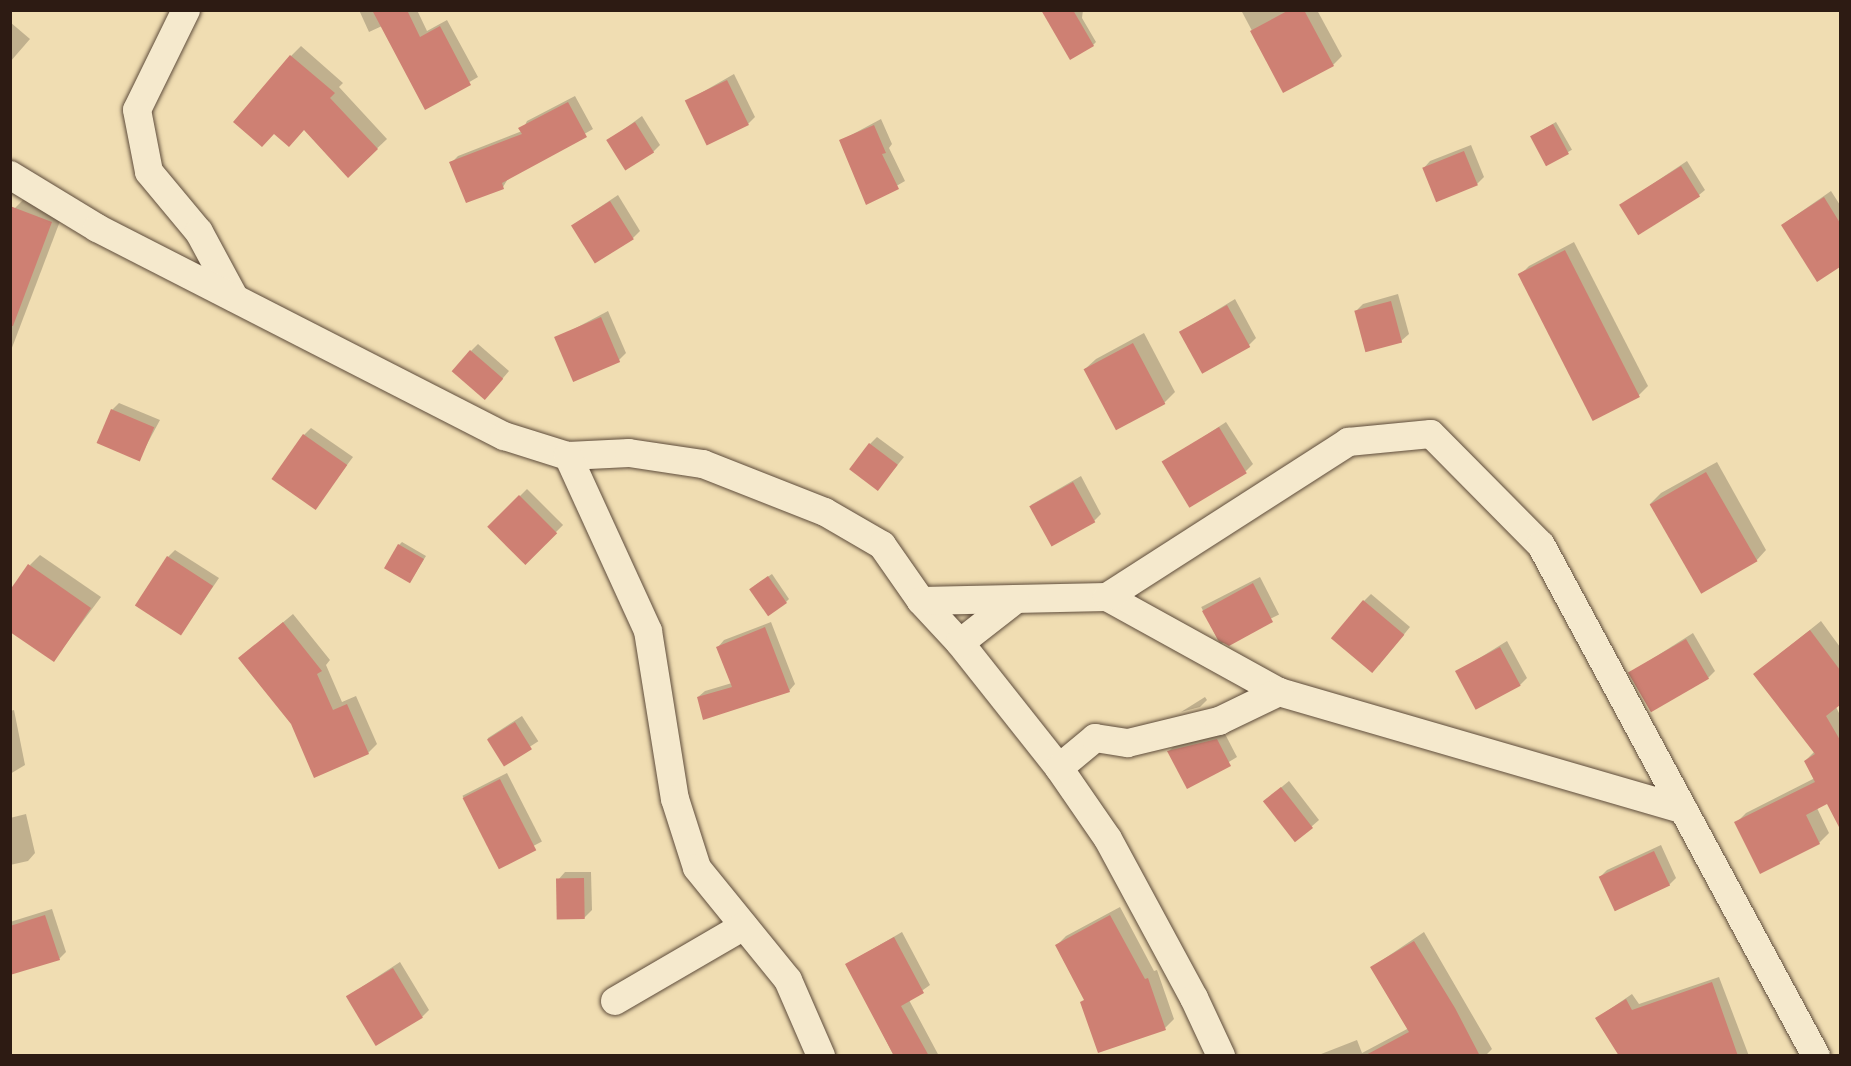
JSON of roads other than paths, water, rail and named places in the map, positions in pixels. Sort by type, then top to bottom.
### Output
[{"type":"street","points":[[186,10],[137,110],[149,172],[199,232],[234,297]]},
{"type":"street","points":[[10,176],[97,228],[504,436],[568,456],[629,453],[703,464],[825,512],[882,545],[921,602],[960,643],[1059,768],[1108,839],[1194,998],[1221,1056]]},
{"type":"street","points":[[1107,597],[1348,442],[1431,434],[1541,545],[1816,1056]]},
{"type":"street","points":[[568,456],[648,631],[675,799],[697,868],[788,980],[821,1056]]},
{"type":"street","points":[[921,602],[1107,597],[1279,692],[1683,809]]},
{"type":"street","points":[[960,643],[1015,600]]},
{"type":"street","points":[[1059,768],[1095,738],[1128,743],[1219,721],[1279,692]]},
{"type":"street","points":[[615,1000],[744,926]]}]
